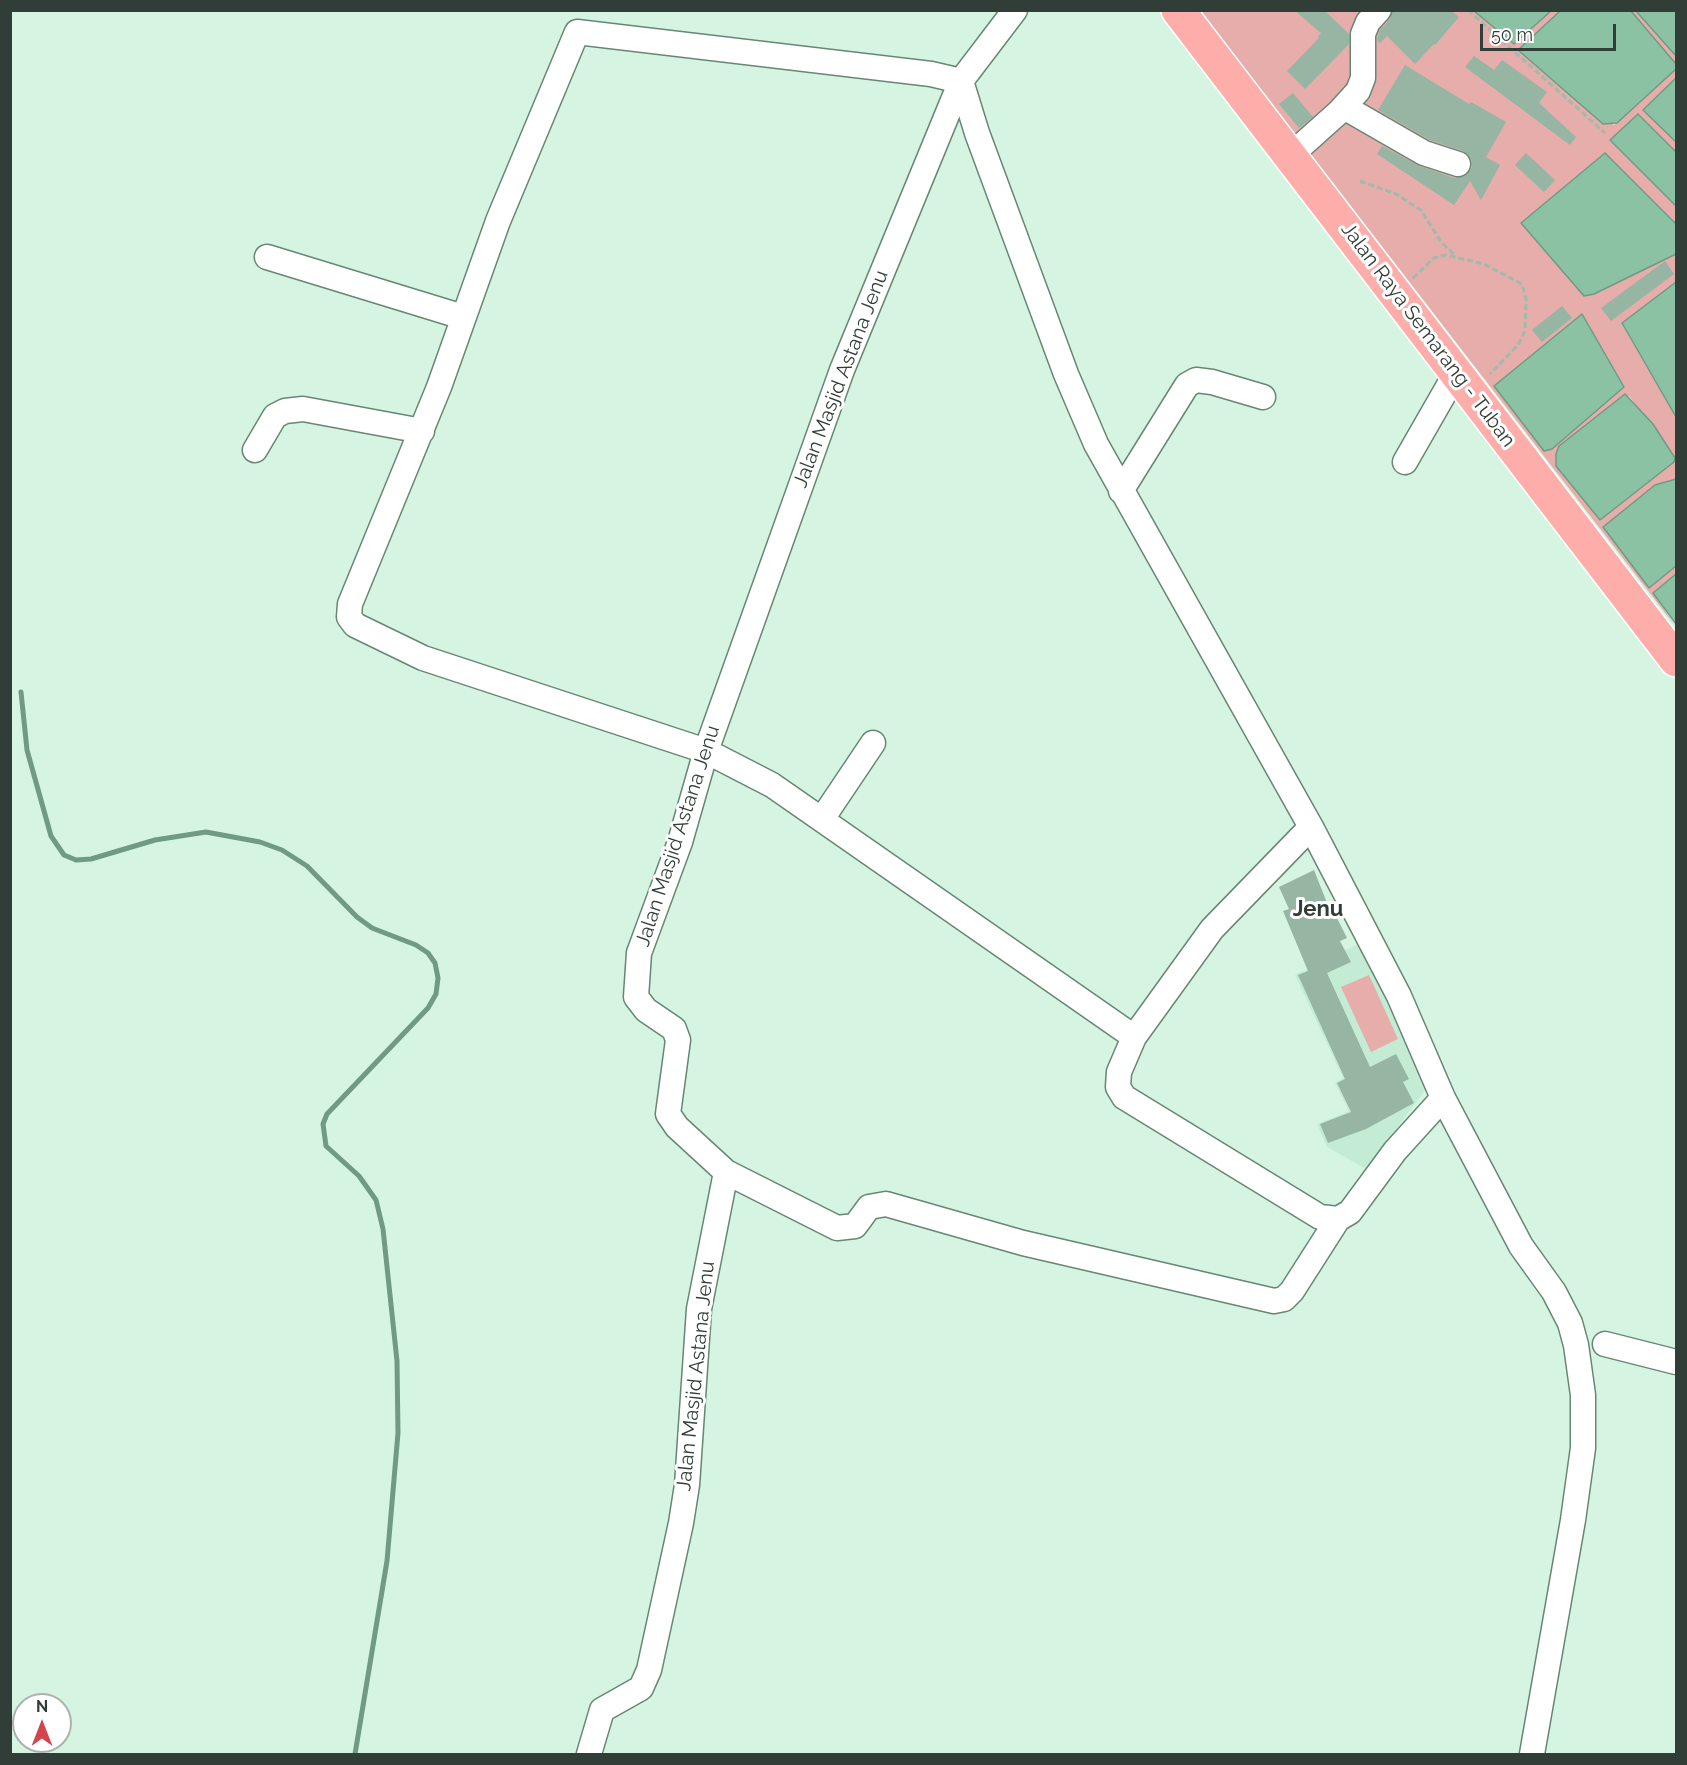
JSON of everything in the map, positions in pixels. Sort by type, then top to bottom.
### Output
[{"type":"highway","name":"Jalan Raya Semarang - Tuban","points":[[1178,10],[1677,660]]},
{"type":"street","name":"Jalan Masjid Astana Jenu","points":[[590,1755],[602,1710],[641,1688],[650,1670],[687,1485],[700,1300],[726,1172],[677,1127],[668,1114],[678,1053],[677,1035],[674,1029],[645,1010],[636,997],[637,968],[643,936],[680,842],[706,751],[842,370],[961,81],[1015,10]]},
{"type":"street","points":[[1291,155],[1344,107],[1362,83],[1363,34],[1368,22],[1379,10]]},
{"type":"street","points":[[1134,1037],[772,785],[706,751],[423,658],[355,625],[350,617],[350,604],[422,431],[498,221],[582,21],[931,74],[961,81],[977,133],[1080,411],[1122,491],[1311,827],[1399,996],[1443,1098],[1521,1246],[1559,1299],[1570,1323],[1579,1359],[1584,1419],[1579,1479],[1532,1755]]},
{"type":"street","points":[[1344,107],[1424,153],[1458,164]]},
{"type":"street","points":[[267,257],[463,317]]},
{"type":"street","points":[[1122,491],[1187,385],[1196,380],[1212,382],[1263,397]]},
{"type":"street","points":[[1406,462],[1463,382]]},
{"type":"street","points":[[255,450],[275,416],[285,411],[303,409],[422,431]]},
{"type":"street","points":[[822,819],[873,743]]},
{"type":"street","points":[[1311,827],[1212,929],[1134,1037],[1119,1072],[1118,1087],[1124,1097],[1320,1217],[1338,1219]]},
{"type":"street","points":[[726,1172],[837,1228],[855,1226],[870,1207],[886,1204],[1023,1243],[1274,1301],[1284,1299],[1292,1291],[1338,1219],[1350,1212],[1395,1151],[1443,1098]]},
{"type":"street","points":[[1605,1344],[1677,1362]]},
{"type":"path","points":[[1468,10],[1605,133]]},
{"type":"path","points":[[1360,181],[1396,194],[1421,210],[1441,242],[1457,256]]},
{"type":"path","points":[[1396,294],[1440,255],[1457,256],[1484,264],[1514,278],[1521,284],[1526,299],[1524,331],[1518,345],[1463,382]]},
{"type":"shaded area","points":[[1200,11],[1474,11],[1514,44],[1551,11],[1560,11],[1518,50],[1614,125],[1676,69],[1676,78],[1643,110],[1676,142],[1676,152],[1639,114],[1611,140],[1676,206],[1676,224],[1605,153],[1521,223],[1584,296],[1594,294],[1676,254],[1676,282],[1622,324],[1676,417],[1676,479],[1667,481],[1649,587],[1676,566],[1676,574],[1653,593],[1676,627]],"holes":[[[1629,396],[1673,454],[1674,462],[1600,520],[1556,466],[1556,454]]]},
{"type":"shaded area","points":[[1474,11],[1551,11],[1514,44]]},
{"type":"shaded area","points":[[1560,11],[1631,11],[1676,64],[1676,69],[1617,123],[1603,124],[1518,50]]},
{"type":"shaded area","points":[[1631,11],[1636,11],[1676,56],[1676,64]]},
{"type":"shaded area","points":[[1636,11],[1676,11],[1676,56]]},
{"type":"shaded area","points":[[1676,78],[1676,142],[1643,110]]},
{"type":"shaded area","points":[[1638,114],[1676,152],[1676,206],[1610,140]]},
{"type":"shaded area","points":[[1605,153],[1676,224],[1676,254],[1594,294],[1584,296],[1521,223]]},
{"type":"shaded area","points":[[1676,282],[1676,417],[1622,323]]},
{"type":"shaded area","points":[[1582,314],[1624,387],[1552,449],[1544,451],[1494,386]]},
{"type":"shaded area","points":[[1625,394],[1653,424],[1675,458],[1674,462],[1600,520],[1556,466],[1556,454],[1559,446]]},
{"type":"shaded area","points":[[1676,479],[1676,566],[1649,588],[1603,527],[1655,485]]},
{"type":"shaded area","points":[[1676,574],[1676,624],[1653,593]]},
{"type":"shaded area","points":[[1360,943],[1430,1084],[1366,1169],[1327,1147],[1317,1124],[1349,1111],[1335,1083],[1343,1078],[1295,975]]},
{"type":"shaded area","points":[[1369,975],[1398,1039],[1371,1052],[1341,987]]},
{"type":"building","points":[[1294,10],[1324,10],[1349,34],[1349,44],[1305,89],[1287,71],[1319,38],[1321,33]]},
{"type":"building","points":[[1393,10],[1450,10],[1459,17],[1415,64],[1387,36],[1380,43],[1377,40],[1380,30],[1390,19]]},
{"type":"building","points":[[1474,56],[1494,70],[1502,60],[1547,92],[1539,103],[1576,137],[1570,145],[1465,67]]},
{"type":"building","points":[[1405,65],[1469,104],[1471,102],[1506,122],[1486,157],[1500,165],[1481,200],[1470,181],[1454,205],[1377,154],[1382,146],[1417,165],[1454,178],[1467,175],[1472,168],[1472,160],[1463,151],[1430,140],[1378,110]]},
{"type":"building","points":[[1293,93],[1313,117],[1299,128],[1279,104]]},
{"type":"building","points":[[1526,153],[1555,180],[1544,192],[1515,165]]},
{"type":"building","points":[[1665,261],[1674,274],[1611,321],[1601,308]]},
{"type":"building","points":[[1562,306],[1572,318],[1542,342],[1532,330]]},
{"type":"building","points":[[1314,870],[1333,918],[1336,916],[1347,938],[1340,941],[1351,962],[1327,973],[1370,1067],[1396,1054],[1409,1079],[1403,1082],[1414,1103],[1366,1129],[1328,1143],[1320,1124],[1351,1112],[1337,1083],[1345,1079],[1298,975],[1308,971],[1283,911],[1289,909],[1279,887]]},
{"type":"waterway","points":[[21,692],[27,750],[51,836],[64,855],[76,860],[91,859],[155,840],[206,832],[260,842],[282,850],[307,866],[357,917],[372,928],[416,945],[428,953],[435,963],[438,978],[436,994],[428,1008],[327,1114],[323,1124],[326,1146],[359,1176],[376,1200],[383,1229],[397,1361],[398,1433],[387,1561],[355,1754]]},
{"type":"district","name":"Jenu","points":[[1318,909]]}]
